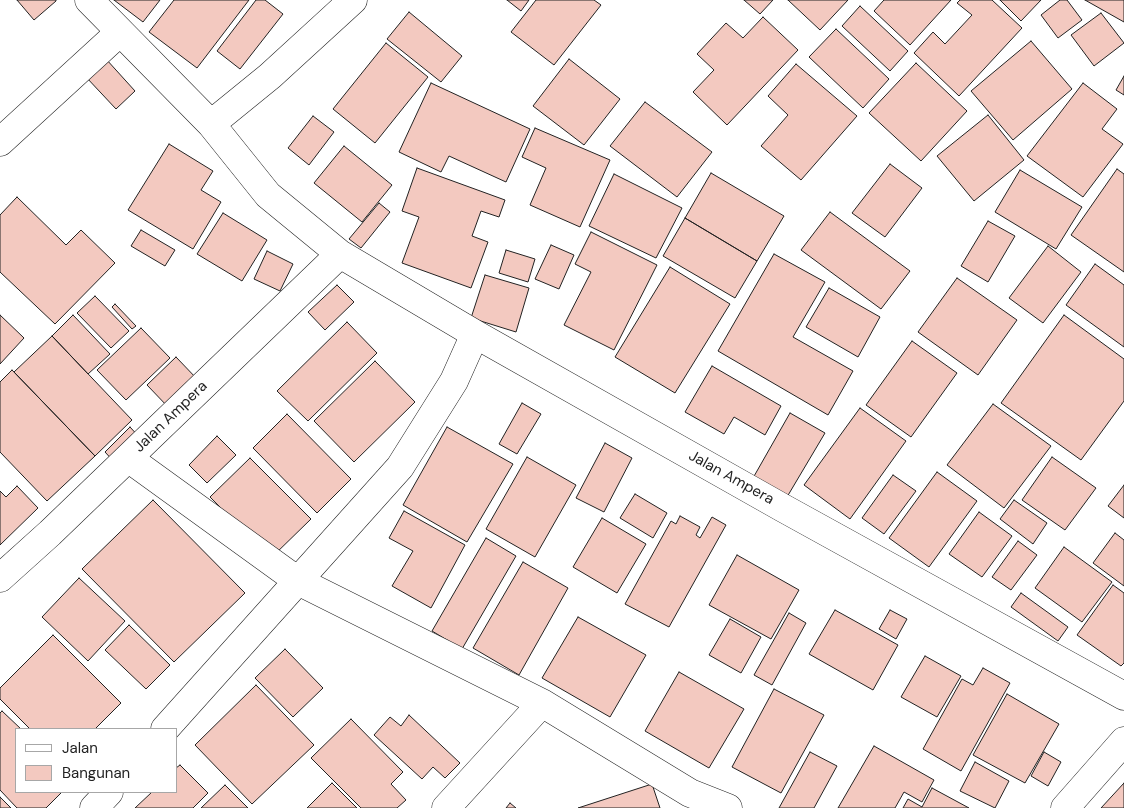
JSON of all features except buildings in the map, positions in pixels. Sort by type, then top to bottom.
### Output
[{"type":"street","name":"Jalan Ampera","points":[[88,0],[211,124],[268,195],[340,254],[476,334],[1124,696]]},
{"type":"street","points":[[211,124],[270,76],[353,0]]},
{"type":"street","points":[[0,142],[120,32]]},
{"type":"street","name":"Jalan Ampera","points":[[0,578],[340,254]]},
{"type":"street","points":[[166,728],[400,467],[454,381],[476,334]]},
{"type":"street","points":[[128,458],[298,581],[542,703],[690,793],[724,807]]},
{"type":"street","points":[[446,808],[542,703]]},
{"type":"street","points":[[1065,808],[1124,740]]},
{"type":"street","points":[[94,808],[108,793]]}]
